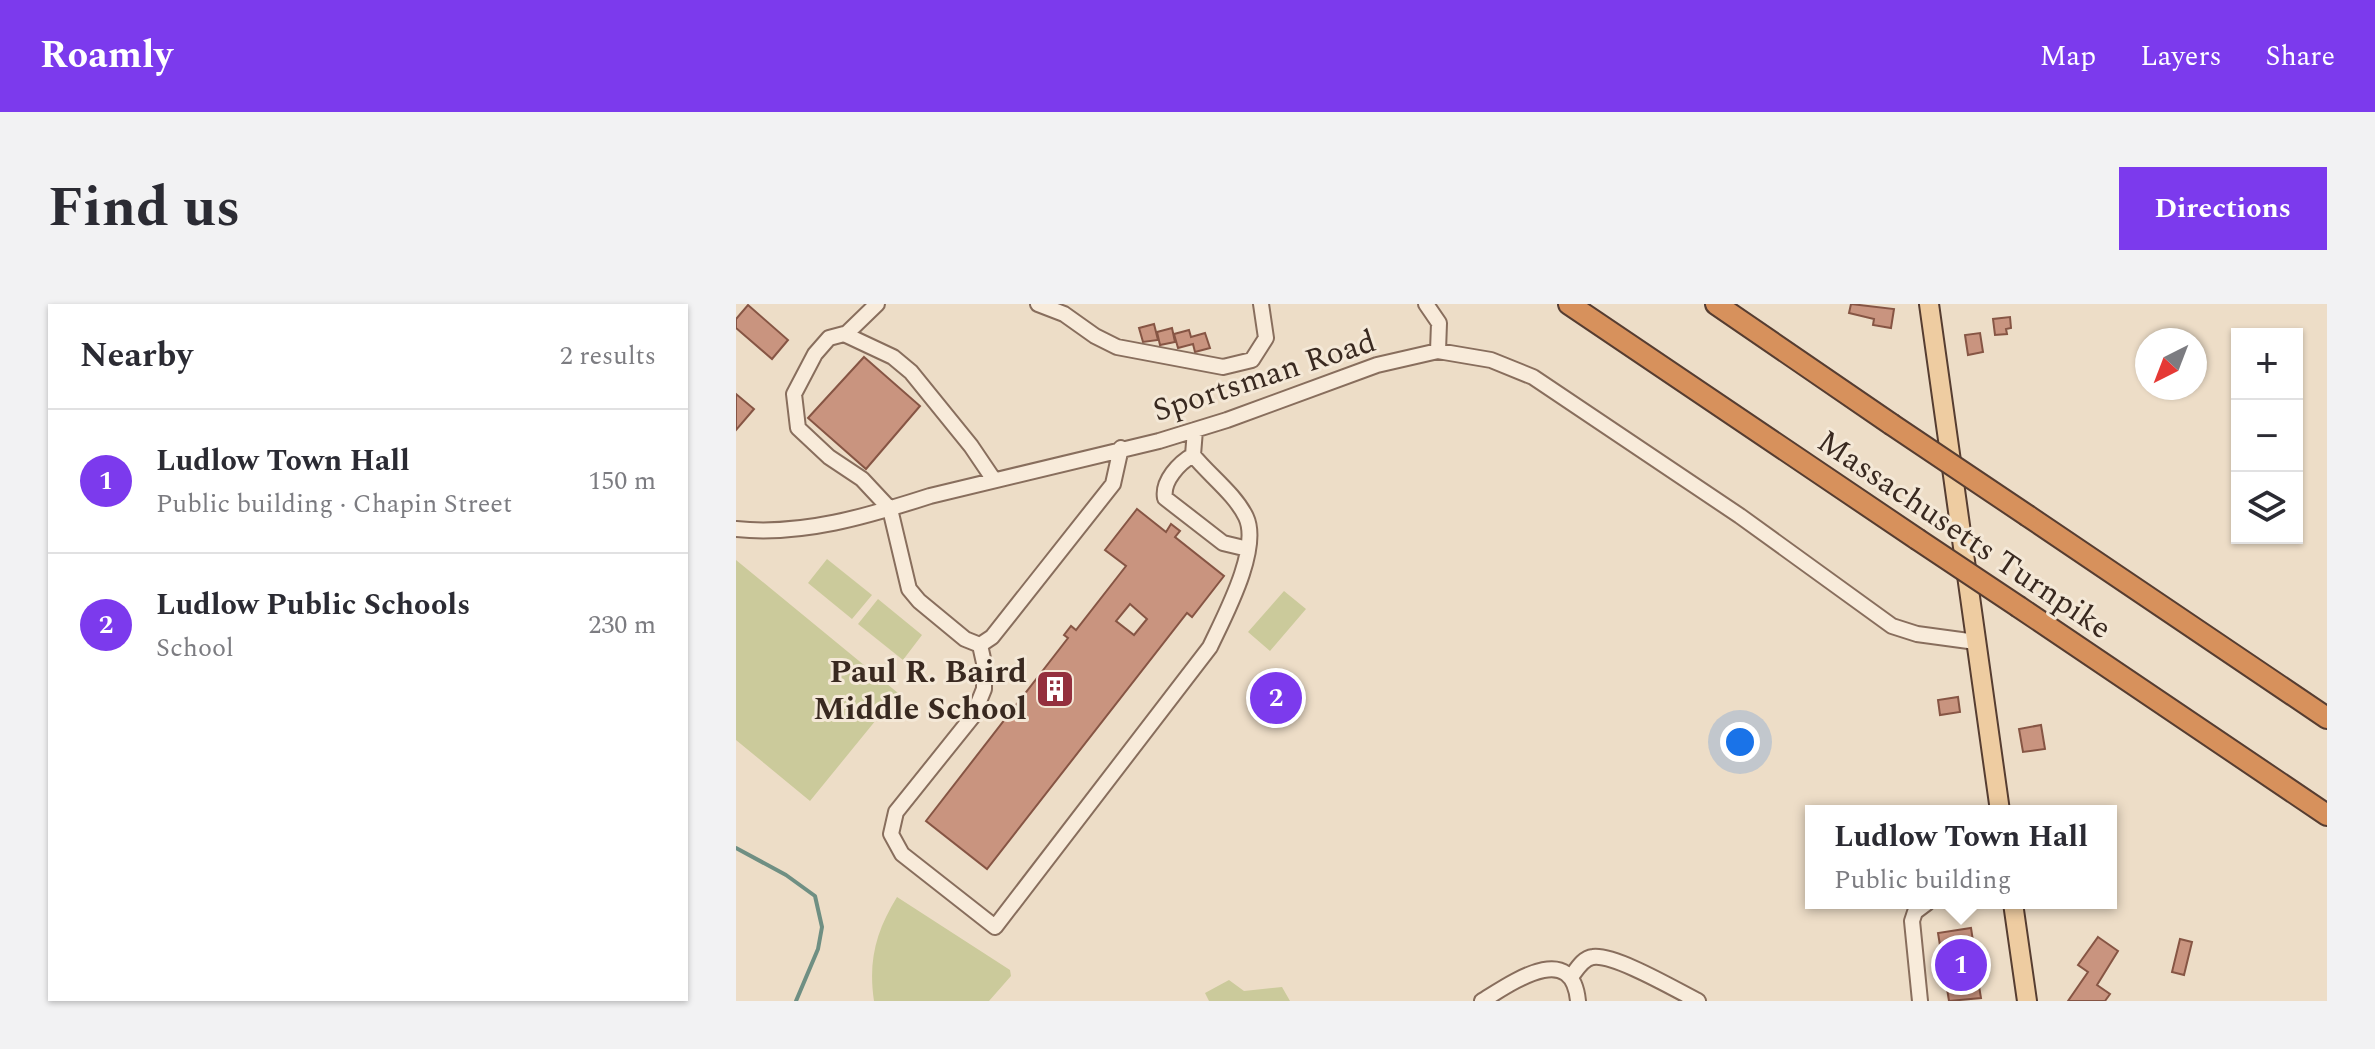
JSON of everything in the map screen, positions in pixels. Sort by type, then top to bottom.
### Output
[{"type":"highway","name":"Massachusetts Turnpike","points":[[1569,304],[2327,815]]},
{"type":"highway","name":"Massachusetts Turnpike","points":[[1716,304],[2327,717]]},
{"type":"main road","points":[[1929,304],[1999,805]]},
{"type":"main road","points":[[2014,909],[2027,1001]]},
{"type":"street","points":[[877,304],[845,335],[829,338],[815,354],[794,394],[798,428],[829,457],[862,479],[890,509],[909,589],[919,601],[965,639],[980,645]]},
{"type":"street","points":[[1038,304],[1069,309],[1095,336],[1117,347],[1223,367],[1252,360],[1266,338],[1261,304]]},
{"type":"street","points":[[1426,304],[1439,323],[1438,351]]},
{"type":"street","points":[[845,335],[893,357],[911,372],[971,446],[994,480]]},
{"type":"street","name":"Sportsman Road","points":[[736,529],[763,532],[829,524],[890,509],[1195,430],[1377,365],[1438,351],[1491,360],[1533,377],[1740,516],[1892,626],[1917,634],[1976,642]]},
{"type":"street","points":[[980,645],[984,689],[973,716],[896,812],[891,834],[902,854],[995,927],[1210,647],[1227,609],[1251,535],[1241,508],[1193,455],[1195,430]]},
{"type":"street","points":[[980,645],[992,637],[1113,484],[1121,448]]},
{"type":"street","points":[[1193,455],[1184,460],[1167,483],[1165,498],[1223,543],[1248,549]]},
{"type":"street","points":[[1919,909],[1912,921],[1920,1001]]},
{"type":"street","points":[[1571,977],[1591,957],[1610,958],[1698,1001]]},
{"type":"street","points":[[1482,1001],[1531,972],[1545,969],[1571,977],[1578,1001]]},
{"type":"green space","points":[[827,559],[872,595],[852,619],[808,583]]},
{"type":"green space","points":[[736,560],[898,693],[810,801],[736,740]]},
{"type":"green space","points":[[1284,591],[1306,609],[1270,651],[1248,632]]},
{"type":"green space","points":[[878,599],[922,635],[903,660],[858,624]]},
{"type":"green space","points":[[897,897],[1010,970],[1011,976],[989,1001],[874,1001],[872,973],[875,947]]},
{"type":"green space","points":[[1229,980],[1244,991],[1282,987],[1290,1001],[1209,1001],[1205,993]]},
{"type":"building","points":[[1851,304],[1894,309],[1891,328],[1873,325],[1874,319],[1849,313]]},
{"type":"building","points":[[748,305],[788,340],[772,359],[736,328],[736,319]]},
{"type":"building","points":[[2010,317],[2011,328],[2006,329],[2007,334],[1995,335],[1993,319]]},
{"type":"building","points":[[1154,324],[1158,340],[1143,342],[1139,328]]},
{"type":"building","points":[[1172,328],[1175,342],[1160,345],[1157,332]]},
{"type":"building","points":[[1189,330],[1191,337],[1205,333],[1210,348],[1195,352],[1193,344],[1178,348],[1174,334]]},
{"type":"building","points":[[1980,333],[1983,352],[1968,355],[1965,335]]},
{"type":"building","points":[[864,357],[920,406],[866,469],[808,418]]},
{"type":"building","points":[[736,394],[754,409],[736,430]]},
{"type":"building","name":"Paul R. Baird Middle School","points":[[1137,509],[1166,532],[1171,524],[1180,531],[1175,537],[1224,576],[1192,617],[1187,613],[987,869],[926,821],[1068,638],[1064,635],[1071,626],[1076,630],[1126,566],[1105,550]],"holes":[[[1130,604],[1147,619],[1134,635],[1116,621]]]},
{"type":"building","points":[[1958,697],[1960,712],[1940,715],[1938,700]]},
{"type":"building","points":[[2041,725],[2045,749],[2023,752],[2019,729]]},
{"type":"building","points":[[1971,928],[1975,954],[1980,953],[1983,973],[1977,974],[1981,998],[1949,1001],[1938,933]]},
{"type":"building","points":[[2098,937],[2118,951],[2097,985],[2110,994],[2105,1001],[2068,1001],[2088,972],[2078,965]]},
{"type":"building","points":[[2180,939],[2192,942],[2184,975],[2172,972]]},
{"type":"waterway","points":[[736,848],[786,875],[815,896],[822,927],[818,949],[796,1001]]},
{"type":"place","name":"Paul R. Baird Middle School","points":[[1055,689]]},
{"type":"place","name":"Ludlow Public Schools","points":[[1276,698]]},
{"type":"place","name":"Ludlow Town Hall","points":[[1961,965]]}]
